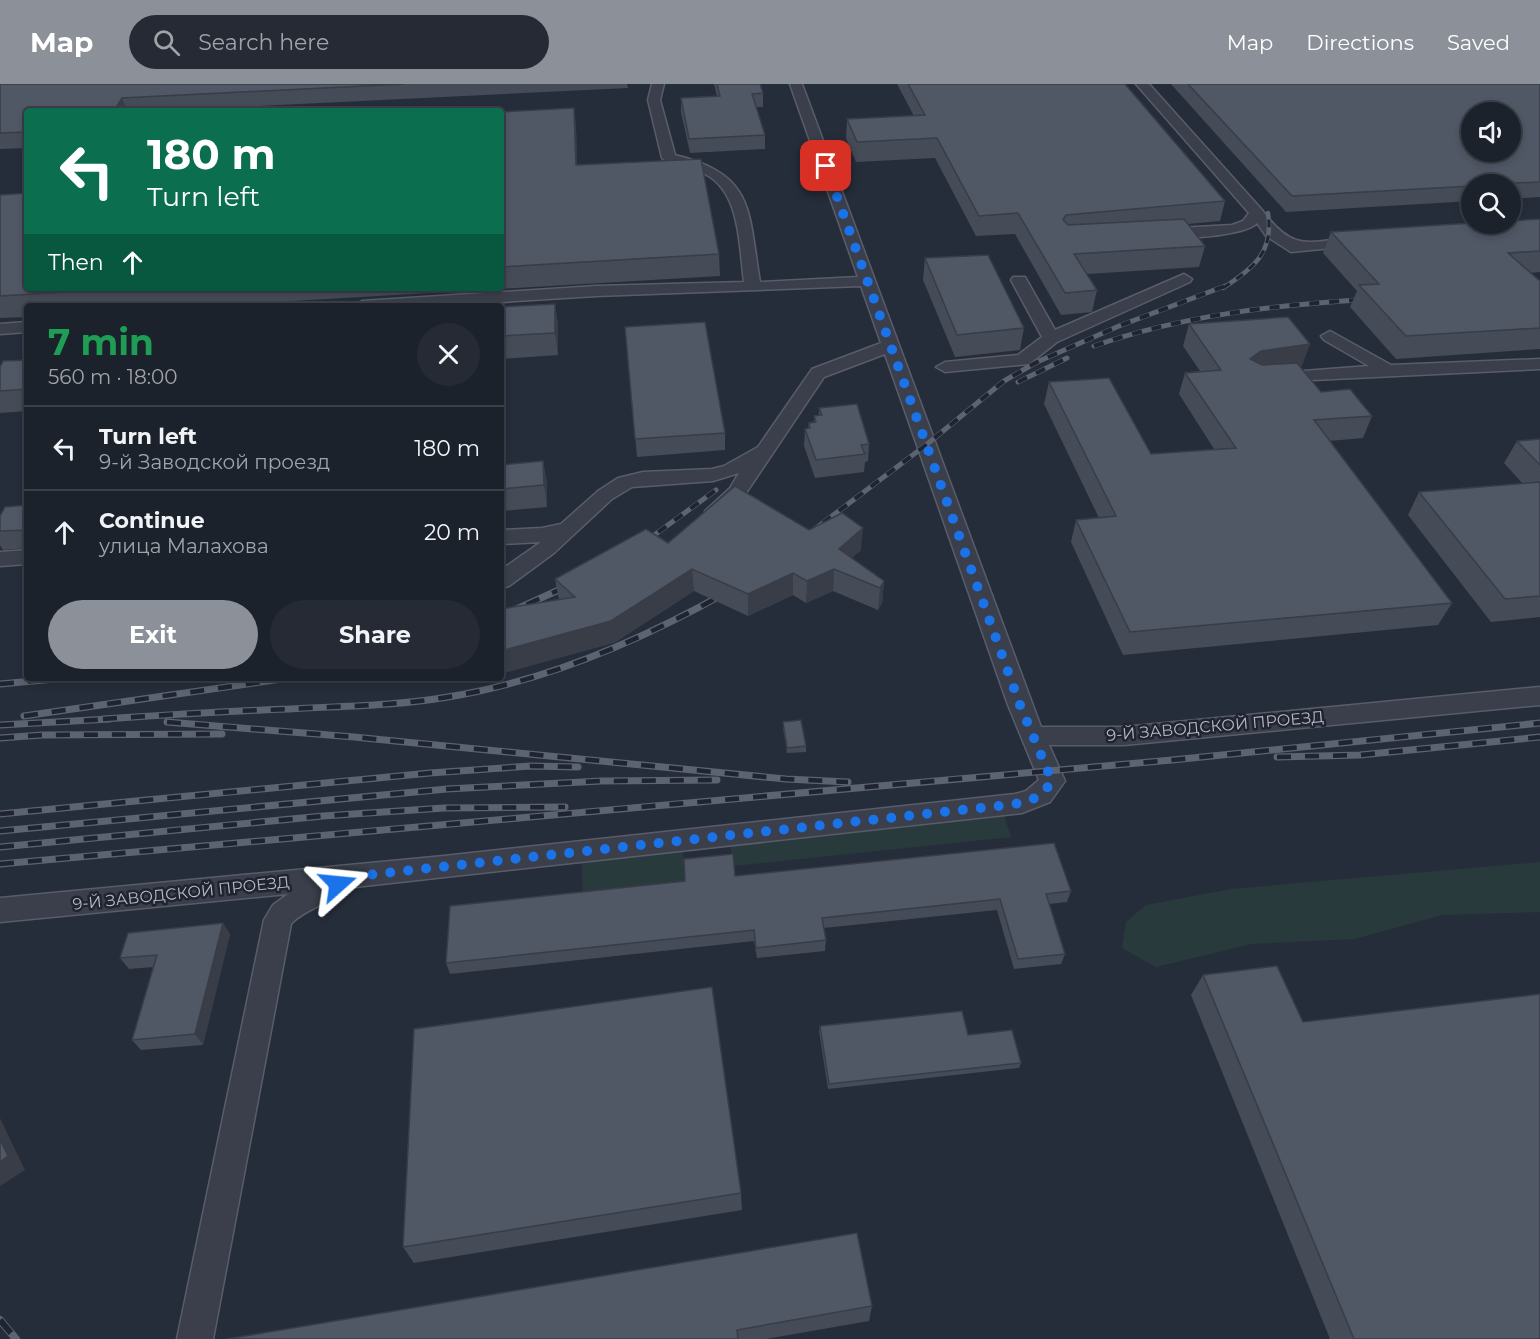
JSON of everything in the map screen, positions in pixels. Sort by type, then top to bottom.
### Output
[{"type":"street","points":[[658,84],[654,100],[669,158],[693,164],[724,179],[735,193],[753,287]]},
{"type":"street","points":[[796,84],[1033,736]]},
{"type":"street","points":[[1143,84],[1257,213],[1270,233],[1291,247],[1374,241]]},
{"type":"street","points":[[1140,235],[1234,229],[1248,224],[1257,213]]},
{"type":"street","points":[[945,368],[1023,360],[1052,338],[1184,279]]},
{"type":"street","points":[[1019,280],[1052,338]]},
{"type":"street","points":[[409,303],[596,291],[867,281]]},
{"type":"street","points":[[0,329],[24,327]]},
{"type":"street","points":[[1330,336],[1388,370]]},
{"type":"street","points":[[703,520],[737,492],[818,373],[890,345]]},
{"type":"street","points":[[1254,380],[1388,370],[1540,364]]},
{"type":"street","points":[[504,579],[547,548],[605,495],[625,482],[643,478],[713,475],[731,470],[765,450]]},
{"type":"street","points":[[504,537],[542,535],[568,529]]},
{"type":"street","points":[[0,559],[24,556]]},
{"type":"street","name":"9-Й ЗАВОДСКОЙ ПРОЕЗД","points":[[0,910],[358,876],[1032,801],[1045,792],[1052,781],[1033,736],[1124,736],[1540,696]]},
{"type":"street","points":[[195,1339],[278,920],[285,909],[299,900],[358,876]]},
{"type":"shaded area","points":[[1004,815],[1011,837],[733,866],[730,843]]},
{"type":"shaded area","points":[[683,850],[687,892],[583,903],[582,860]]},
{"type":"shaded area","points":[[1540,862],[1540,912],[1442,915],[1354,939],[1251,944],[1156,967],[1122,948],[1126,922],[1146,905],[1231,889]]},
{"type":"building","points":[[0,84],[404,84],[122,98],[116,108],[24,108],[24,132],[0,133]]},
{"type":"building","points":[[717,84],[760,84],[763,93],[752,94],[765,135],[689,139],[681,98],[720,96]]},
{"type":"building","points":[[908,84],[1125,84],[1225,201],[1066,215],[1063,220],[1068,225],[1184,219],[1205,246],[1074,254],[1097,290],[1065,293],[1018,213],[979,216],[937,138],[857,142],[847,119],[925,115]]},
{"type":"building","points":[[1188,84],[1540,84],[1540,182],[1521,183],[1521,174],[1461,174],[1461,187],[1292,196]]},
{"type":"building","points":[[574,108],[576,165],[701,159],[719,254],[504,267],[504,112]]},
{"type":"building","points":[[24,193],[24,291],[82,291],[0,296],[0,195]]},
{"type":"building","points":[[1540,219],[1540,251],[1508,253],[1540,281],[1540,328],[1406,336],[1359,285],[1379,284],[1331,232],[1461,224],[1461,234],[1521,234],[1521,220]]},
{"type":"building","points":[[988,255],[1024,328],[957,335],[925,258]]},
{"type":"building","points":[[555,304],[555,333],[504,336],[504,307]]},
{"type":"building","points":[[1288,317],[1310,344],[1261,351],[1250,359],[1262,365],[1297,363],[1321,392],[1350,389],[1372,416],[1314,420],[1452,603],[1130,632],[1076,520],[1116,516],[1049,382],[1109,378],[1151,454],[1236,448],[1185,373],[1221,370],[1189,324]]},
{"type":"building","points":[[705,322],[725,433],[635,439],[625,327]]},
{"type":"building","points":[[24,360],[24,389],[0,391],[0,367],[3,361]]},
{"type":"building","points":[[857,404],[869,444],[861,445],[865,454],[816,460],[805,429],[810,428],[809,423],[816,422],[814,416],[822,415],[819,408]]},
{"type":"building","points":[[1540,439],[1540,465],[1517,441]]},
{"type":"building","points":[[543,461],[544,485],[504,489],[504,465]]},
{"type":"building","points":[[1540,482],[1540,596],[1505,599],[1419,492]]},
{"type":"building","points":[[735,486],[809,530],[842,513],[863,528],[839,549],[884,581],[880,588],[834,569],[807,581],[793,573],[748,594],[692,569],[611,621],[504,650],[504,609],[575,597],[555,579],[646,529],[668,543]]},
{"type":"building","points":[[24,505],[24,530],[0,531],[0,516],[5,507]]},
{"type":"building","points":[[801,720],[806,746],[787,748],[783,722]]},
{"type":"building","points":[[1054,843],[1071,891],[1046,894],[1065,954],[1018,959],[1000,899],[822,918],[826,940],[756,948],[754,930],[446,963],[450,906],[685,881],[684,859],[733,854],[735,876]]},
{"type":"building","points":[[223,923],[195,1034],[132,1040],[157,955],[120,958],[128,933]]},
{"type":"building","points":[[1277,966],[1303,1022],[1540,994],[1540,1339],[1354,1339],[1203,975]]},
{"type":"building","points":[[712,987],[741,1193],[403,1247],[414,1029]]},
{"type":"building","points":[[962,1011],[968,1035],[1012,1030],[1021,1063],[829,1084],[820,1026]]},
{"type":"building","points":[[0,1139],[8,1156],[0,1162]]},
{"type":"building","points":[[857,1233],[872,1306],[737,1330],[738,1339],[227,1339]]},
{"type":"railway","points":[[1223,288],[1252,266],[1265,249],[1269,227],[1268,213]]},
{"type":"railway","points":[[807,535],[926,445],[1004,381],[1037,362],[1119,326],[1225,286]]},
{"type":"railway","points":[[1094,346],[1162,326],[1231,313],[1371,299]]},
{"type":"railway","points":[[1018,382],[1067,358]]},
{"type":"railway","points":[[642,544],[716,490]]},
{"type":"railway","points":[[504,615],[572,584]]},
{"type":"railway","points":[[103,719],[388,704],[485,690],[521,681],[592,657],[660,627],[727,592]]},
{"type":"railway","points":[[0,684],[33,681]]},
{"type":"railway","points":[[24,716],[268,681]]},
{"type":"railway","points":[[0,725],[110,719]]},
{"type":"railway","points":[[167,722],[354,737],[786,779],[848,782]]},
{"type":"railway","points":[[0,864],[1172,760],[1540,723]]},
{"type":"railway","points":[[0,738],[42,735],[222,734]]},
{"type":"railway","points":[[1277,757],[1360,755],[1540,737]]},
{"type":"railway","points":[[0,814],[430,773],[531,766],[578,767]]},
{"type":"railway","points":[[0,831],[447,789],[602,781],[717,780]]},
{"type":"railway","points":[[0,847],[323,816],[444,808],[565,807]]},
{"type":"railway","points":[[0,1320],[16,1339]]},
{"type":"route","points":[[338,884],[358,876],[998,806],[1032,801],[1045,792],[1052,781],[1020,705],[826,166]]}]
